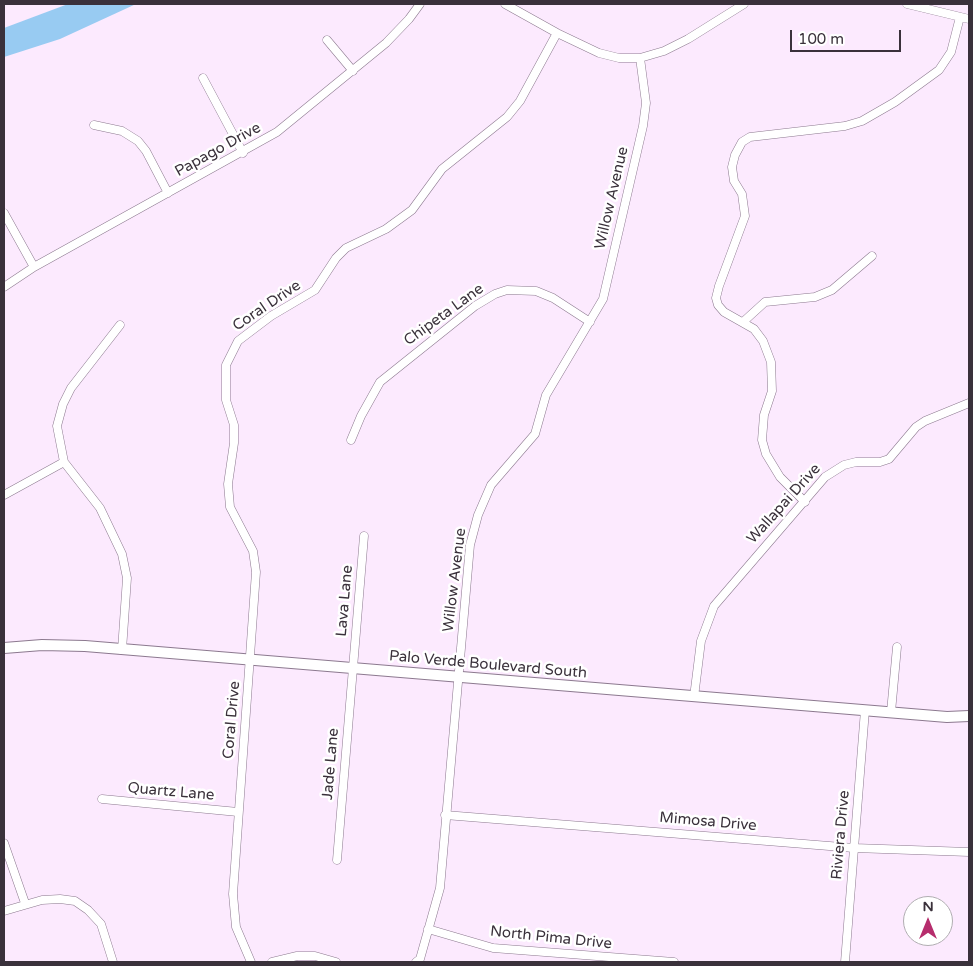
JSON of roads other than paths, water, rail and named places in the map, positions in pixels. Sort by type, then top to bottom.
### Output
[{"type":"main road","name":"Palo Verde Boulevard South","points":[[4,648],[42,645],[122,650],[694,697],[969,716]]},
{"type":"street","name":"Papago Drive","points":[[4,287],[34,268],[278,132],[386,42],[409,19],[420,4]]},
{"type":"street","points":[[505,4],[557,33],[599,53],[619,58],[640,58],[664,51],[688,39],[744,4]]},
{"type":"street","points":[[907,4],[969,19]]},
{"type":"street","points":[[804,502],[780,477],[766,454],[762,440],[761,428],[772,391],[772,362],[754,329],[724,312],[718,305],[716,298],[745,216],[742,194],[734,181],[732,167],[735,155],[742,142],[750,137],[845,126],[862,121],[922,84],[939,70],[951,52],[960,16]]},
{"type":"street","name":"Coral Drive","points":[[251,962],[236,927],[233,910],[238,812],[256,572],[252,551],[230,507],[228,484],[234,442],[234,425],[226,400],[224,381],[226,365],[232,350],[238,342],[271,316],[315,290],[336,258],[346,248],[386,229],[412,210],[442,169],[507,117],[520,101],[557,33]]},
{"type":"street","points":[[327,40],[353,71]]},
{"type":"street","name":"Willow Avenue","points":[[416,962],[420,959],[440,888],[470,545],[478,515],[491,485],[534,434],[546,395],[603,299],[643,126],[646,103],[640,58]]},
{"type":"street","points":[[202,78],[243,153]]},
{"type":"street","points":[[94,125],[122,131],[138,141],[146,151],[168,193]]},
{"type":"street","points":[[4,213],[34,268]]},
{"type":"street","points":[[744,322],[765,302],[815,297],[832,290],[872,256]]},
{"type":"street","name":"Chipeta Lane","points":[[351,440],[361,416],[380,382],[475,306],[495,294],[507,290],[536,291],[553,298],[590,322]]},
{"type":"street","points":[[120,325],[76,381],[63,404],[58,426],[64,462],[100,508],[122,554],[127,578],[122,650]]},
{"type":"street","name":"Wallapai Drive","points":[[694,697],[701,641],[714,606],[724,592],[804,502],[833,471],[856,462],[880,462],[889,459],[916,427],[969,402]]},
{"type":"street","points":[[4,494],[64,462]]},
{"type":"street","name":"Lava Lane","points":[[352,669],[364,536]]},
{"type":"street","points":[[892,712],[897,647]]},
{"type":"street","name":"Jade Lane","points":[[337,860],[352,669]]},
{"type":"street","name":"Riviera Drive","points":[[845,962],[865,710]]},
{"type":"street","name":"Quartz Lane","points":[[102,800],[238,812]]},
{"type":"street","name":"Mimosa Drive","points":[[445,815],[854,848],[969,852]]},
{"type":"street","points":[[4,843],[25,904]]},
{"type":"street","points":[[4,911],[25,904],[60,898],[75,901],[88,910],[101,924],[113,962]]},
{"type":"street","name":"North Pima Drive","points":[[428,930],[494,948],[674,962]]},
{"type":"street","points":[[272,962],[298,956],[316,956],[336,962]]},
{"type":"water","points":[[68,4],[136,4],[60,39],[4,57],[4,28]]}]
